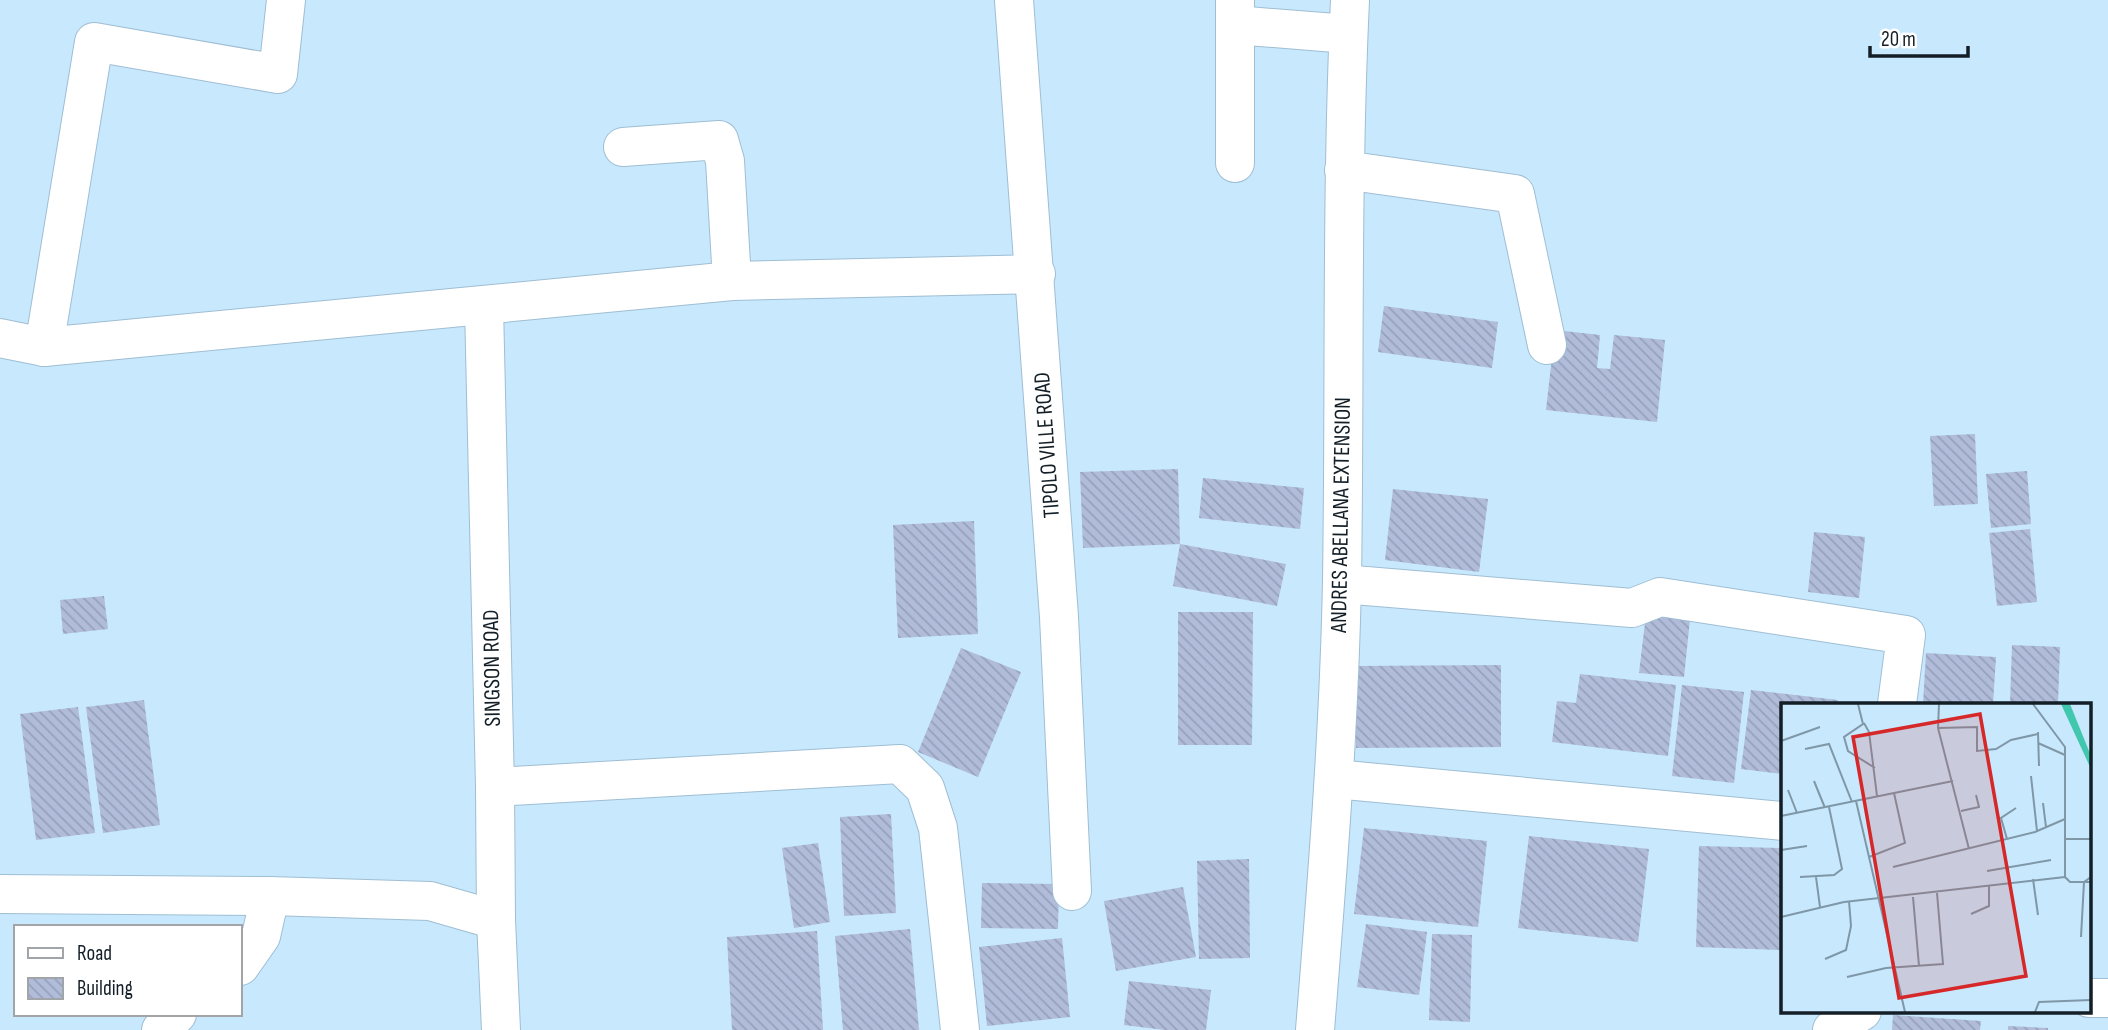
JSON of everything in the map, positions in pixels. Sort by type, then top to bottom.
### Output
[{"type":"street","points":[[44,347],[94,42],[278,74],[286,0]]},
{"type":"street","name":"TIPOLO VILLE ROAD","points":[[1014,0],[1059,617],[1072,891]]},
{"type":"street","points":[[1235,163],[1235,13],[1349,17]]},
{"type":"street","name":"ANDRES ABELLANA EXTENSION","points":[[1315,1030],[1335,779],[1342,584],[1344,170],[1349,17]]},
{"type":"street","points":[[623,147],[719,140],[724,161],[732,281]]},
{"type":"street","points":[[1344,170],[1515,194],[1547,345]]},
{"type":"street","points":[[0,338],[44,347],[732,281],[1035,274]]},
{"type":"street","name":"SINGSON ROAD","points":[[484,306],[495,787],[495,920],[501,1030]]},
{"type":"street","points":[[1342,584],[1632,608],[1660,597],[1906,635],[1897,703]]},
{"type":"street","points":[[495,787],[900,764],[925,788],[938,828],[960,1030]]},
{"type":"street","points":[[1335,779],[1781,821]]},
{"type":"street","points":[[0,894],[270,896],[430,901],[495,920]]},
{"type":"street","points":[[242,963],[261,936],[270,896]]},
{"type":"street","points":[[2090,998],[2108,998]]},
{"type":"street","points":[[1832,1030],[1860,1012]]},
{"type":"street","points":[[1859,1030],[1862,1012]]},
{"type":"street","points":[[161,1030],[175,1016]]},
{"type":"building","points":[[1384,306],[1498,322],[1492,368],[1378,352]]},
{"type":"building","points":[[1555,330],[1600,335],[1597,368],[1610,369],[1614,335],[1665,340],[1657,422],[1546,410]]},
{"type":"building","points":[[1975,434],[1978,504],[1934,506],[1930,436]]},
{"type":"building","points":[[1178,469],[1180,544],[1083,548],[1080,472]]},
{"type":"building","points":[[2027,471],[2031,524],[1991,528],[1986,474]]},
{"type":"building","points":[[1203,478],[1304,488],[1300,529],[1199,518]]},
{"type":"building","points":[[1393,489],[1488,499],[1479,572],[1385,560]]},
{"type":"building","points":[[974,521],[978,634],[898,638],[893,525]]},
{"type":"building","points":[[2030,529],[2037,602],[1997,606],[1989,533]]},
{"type":"building","points":[[1814,532],[1865,537],[1859,598],[1808,592]]},
{"type":"building","points":[[1180,544],[1286,564],[1277,606],[1173,586]]},
{"type":"building","points":[[104,596],[108,629],[63,634],[60,600]]},
{"type":"building","points":[[1647,606],[1691,610],[1684,677],[1639,673]]},
{"type":"building","points":[[1178,612],[1253,612],[1252,745],[1178,745]]},
{"type":"building","points":[[2012,645],[2060,647],[2058,703],[2010,703]]},
{"type":"building","points":[[961,648],[1021,672],[978,777],[918,752]]},
{"type":"building","points":[[1926,653],[1996,657],[1993,703],[1923,703]]},
{"type":"building","points":[[1501,665],[1501,747],[1356,748],[1356,666]]},
{"type":"building","points":[[1580,674],[1676,685],[1668,756],[1552,742],[1557,701],[1576,703]]},
{"type":"building","points":[[1682,685],[1744,692],[1734,783],[1672,776]]},
{"type":"building","points":[[1751,690],[1838,700],[1837,703],[1781,703],[1781,774],[1741,769]]},
{"type":"building","points":[[144,700],[160,825],[103,833],[86,707]]},
{"type":"building","points":[[78,707],[95,833],[36,840],[20,714]]},
{"type":"building","points":[[891,814],[896,913],[844,916],[840,817]]},
{"type":"building","points":[[1364,828],[1487,841],[1478,927],[1354,914]]},
{"type":"building","points":[[1529,836],[1649,849],[1638,942],[1518,928]]},
{"type":"building","points":[[818,843],[830,922],[794,928],[782,848]]},
{"type":"building","points":[[1699,846],[1781,848],[1781,950],[1696,947]]},
{"type":"building","points":[[1249,859],[1250,958],[1199,959],[1197,861]]},
{"type":"building","points":[[982,883],[1059,884],[1058,929],[981,928]]},
{"type":"building","points":[[1183,887],[1196,957],[1116,971],[1104,901]]},
{"type":"building","points":[[1366,924],[1427,932],[1419,995],[1357,987]]},
{"type":"building","points":[[910,929],[919,1030],[843,1030],[835,936]]},
{"type":"building","points":[[817,931],[823,1030],[732,1030],[727,937]]},
{"type":"building","points":[[1432,934],[1472,935],[1470,1022],[1429,1020]]},
{"type":"building","points":[[1062,938],[1070,1017],[987,1026],[979,947]]},
{"type":"building","points":[[1129,981],[1211,990],[1206,1030],[1165,1030],[1124,1025]]},
{"type":"building","points":[[1893,1015],[1981,1021],[1980,1030],[1892,1030]]},
{"type":"building","points":[[2008,1026],[2048,1028],[2048,1030],[2008,1030]]}]
